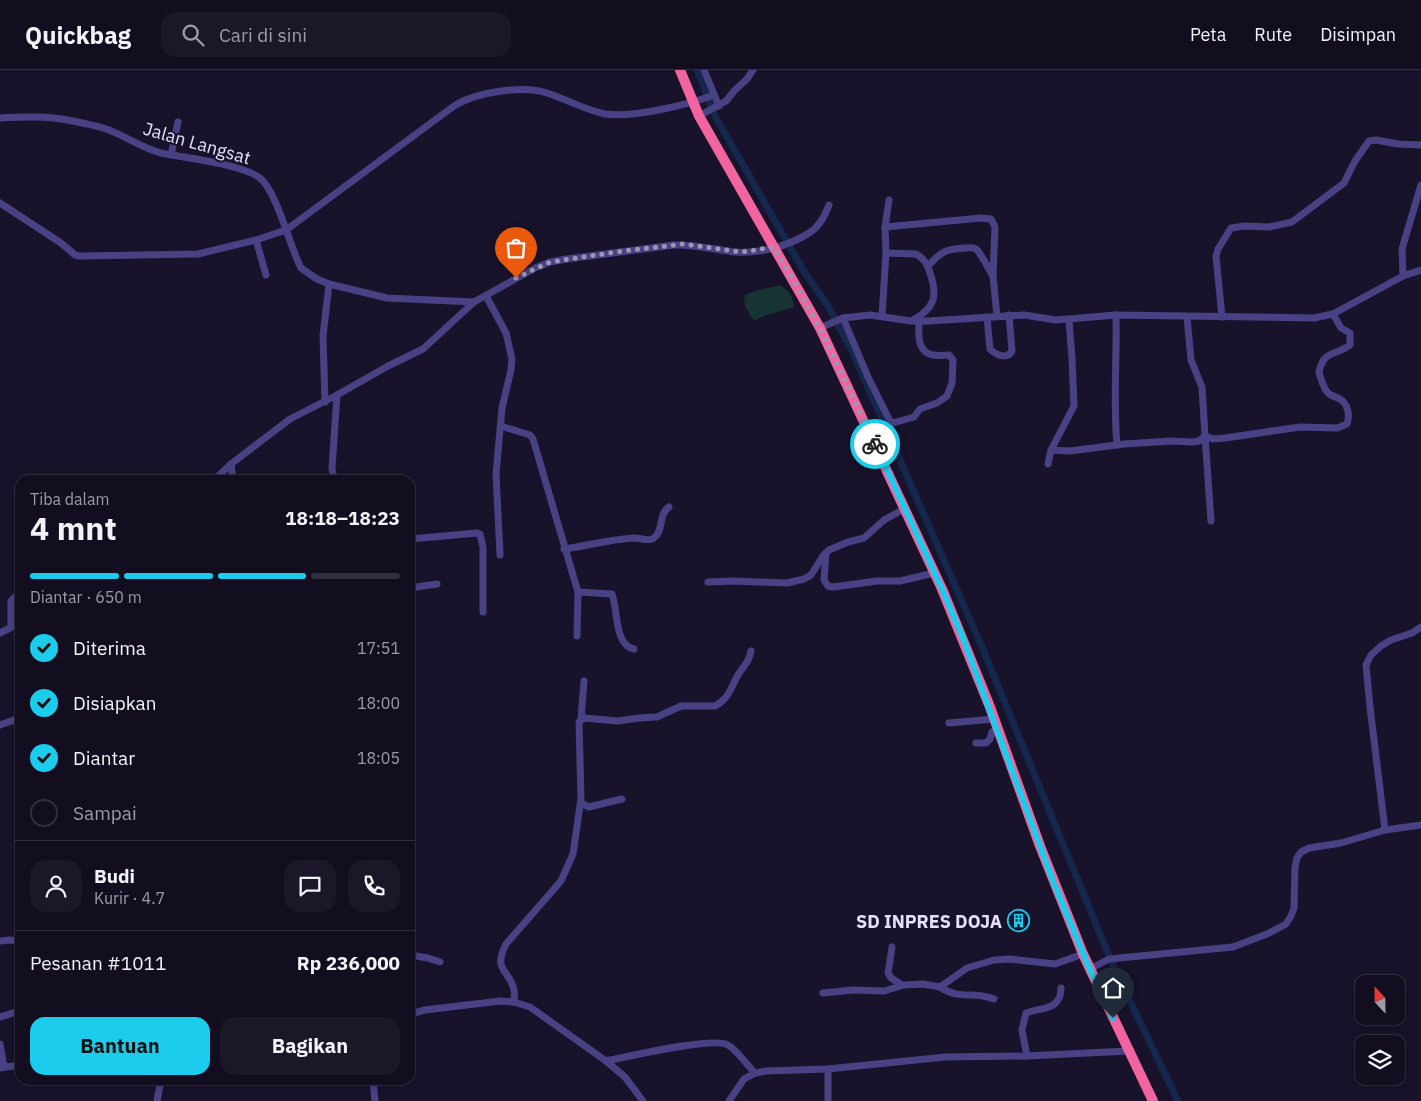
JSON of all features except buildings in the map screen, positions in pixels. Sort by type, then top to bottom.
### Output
[{"type":"highway","points":[[680,70],[702,114],[823,326],[964,641],[1046,864],[1083,954],[1093,967],[1128,1051],[1152,1101]]},
{"type":"street","points":[[704,70],[718,107]]},
{"type":"street","points":[[702,114],[726,101],[753,70]]},
{"type":"street","points":[[0,203],[61,243],[70,252],[79,256],[198,254],[256,240],[286,230],[454,106],[468,98],[532,89],[595,111],[613,115],[651,111],[697,101],[712,95]]},
{"type":"street","name":"Jalan Langsat","points":[[0,118],[33,116],[68,120],[109,130],[142,146],[171,155],[240,169],[260,178],[275,203],[301,268],[317,279],[329,284],[387,298],[474,302]]},
{"type":"street","points":[[171,155],[178,122]]},
{"type":"street","points":[[1222,317],[1216,256],[1218,249],[1231,228],[1244,226],[1269,227],[1292,222],[1344,183],[1355,160],[1364,146],[1370,141],[1421,145]]},
{"type":"street","points":[[1403,276],[1402,249],[1421,185]]},
{"type":"street","points":[[882,316],[886,253],[885,227],[889,200]]},
{"type":"street","points":[[219,475],[290,419],[423,349],[474,302],[535,268],[561,260],[683,244],[742,252],[777,247],[810,233],[818,225],[829,205]]},
{"type":"street","points":[[885,227],[982,218],[991,219],[995,228],[993,276],[997,316]]},
{"type":"street","points":[[256,240],[266,275]]},
{"type":"street","points":[[928,266],[943,251],[970,248],[976,249],[993,276]]},
{"type":"street","points":[[886,253],[916,254],[928,266],[935,286],[934,299],[916,321]]},
{"type":"street","points":[[823,326],[841,319],[882,316],[916,321],[1009,315],[1028,315],[1046,320],[1069,320],[1116,315],[1314,318],[1334,314],[1403,276],[1421,270]]},
{"type":"street","points":[[325,402],[322,336],[329,284]]},
{"type":"street","points":[[486,296],[506,333],[512,359],[502,408],[496,483],[500,554]]},
{"type":"street","points":[[1205,436],[1212,439],[1226,438],[1300,427],[1337,428],[1347,424],[1347,409],[1342,400],[1325,390],[1320,372],[1326,358],[1333,352],[1350,345],[1350,333],[1341,328],[1334,314]]},
{"type":"street","points":[[987,317],[990,349],[998,355],[1006,356],[1012,350],[1009,315]]},
{"type":"street","points":[[1116,315],[1117,359],[1114,401],[1117,445]]},
{"type":"street","points":[[1186,317],[1191,360],[1202,387],[1210,521]]},
{"type":"street","points":[[841,319],[868,378],[890,421],[893,423],[914,417],[921,408],[941,401],[949,392],[952,383],[953,360],[949,355],[934,356],[925,352],[919,342],[916,321]]},
{"type":"street","points":[[1048,464],[1052,450],[1074,406],[1069,320]]},
{"type":"street","points":[[333,475],[332,468],[337,395]]},
{"type":"street","points":[[501,426],[530,435],[533,439],[578,592],[577,636]]},
{"type":"street","points":[[1052,450],[1070,451],[1171,441],[1193,442],[1200,441],[1205,436]]},
{"type":"street","points":[[231,464],[232,475]]},
{"type":"street","points":[[564,549],[634,538],[656,538],[664,512],[669,507]]},
{"type":"street","points":[[708,582],[796,582],[811,575],[826,553],[835,547],[864,538],[884,520],[904,509]]},
{"type":"street","points":[[415,538],[480,534],[483,547],[484,612]]},
{"type":"street","points":[[826,553],[824,580],[828,586],[832,587],[877,581],[900,581],[934,573]]},
{"type":"street","points":[[415,587],[437,584]]},
{"type":"street","points":[[578,592],[613,595],[617,621],[623,641],[627,647],[634,649]]},
{"type":"street","points":[[11,627],[11,602],[15,597]]},
{"type":"street","points":[[0,633],[15,625]]},
{"type":"street","points":[[1385,830],[1366,665],[1371,655],[1381,646],[1391,640],[1412,633],[1421,627]]},
{"type":"street","points":[[581,719],[618,721],[657,717],[681,706],[715,706],[720,704],[728,696],[738,675],[749,660],[750,651]]},
{"type":"street","points":[[514,1002],[513,986],[501,966],[502,951],[561,880],[572,854],[581,803],[578,725],[581,719],[584,681]]},
{"type":"street","points":[[0,725],[15,720]]},
{"type":"street","points":[[949,723],[996,724],[990,739],[986,743],[976,743]]},
{"type":"street","points":[[581,803],[589,806],[622,799]]},
{"type":"street","points":[[1093,967],[1109,959],[1233,946],[1249,942],[1276,930],[1288,922],[1293,913],[1295,867],[1301,852],[1309,848],[1349,841],[1385,830],[1421,825]]},
{"type":"street","points":[[0,941],[15,940]]},
{"type":"street","points":[[892,947],[889,976],[902,985]]},
{"type":"street","points":[[940,987],[966,968],[994,960],[1010,959],[1055,964],[1083,954]]},
{"type":"street","points":[[415,956],[440,962]]},
{"type":"street","points":[[823,993],[853,990],[884,992],[902,985],[923,984],[940,987],[955,995],[979,994],[994,999]]},
{"type":"street","points":[[1028,1056],[1022,1030],[1026,1013],[1051,1007],[1058,1000],[1061,988]]},
{"type":"street","points":[[415,1013],[500,1001],[514,1002],[530,1007],[606,1061],[625,1077],[642,1101]]},
{"type":"street","points":[[0,1017],[15,1012]]},
{"type":"street","points":[[606,1061],[686,1046],[720,1042],[729,1045],[755,1073]]},
{"type":"street","points":[[0,1044],[2,1068],[15,1066]]},
{"type":"street","points":[[729,1101],[744,1080],[755,1073],[766,1071],[828,1069],[945,1057],[1028,1056],[1128,1051]]},
{"type":"street","points":[[828,1069],[828,1101]]},
{"type":"street","points":[[157,1101],[160,1085]]},
{"type":"street","points":[[373,1085],[375,1101]]},
{"type":"green space","points":[[780,285],[790,294],[794,307],[754,321],[745,306],[745,295]]},
{"type":"waterway","points":[[697,70],[716,118],[805,273],[828,306],[853,353],[982,647],[1114,968],[1178,1101]]},
{"type":"way so far","points":[[516,278],[550,262],[623,251],[683,244],[735,252],[774,247],[820,328],[875,444]]},
{"type":"place","name":"SD INPRES DOJA","points":[[1018,921]]},
{"type":"route","points":[[875,444],[964,641],[1053,881],[1087,963],[1113,1018]]}]
